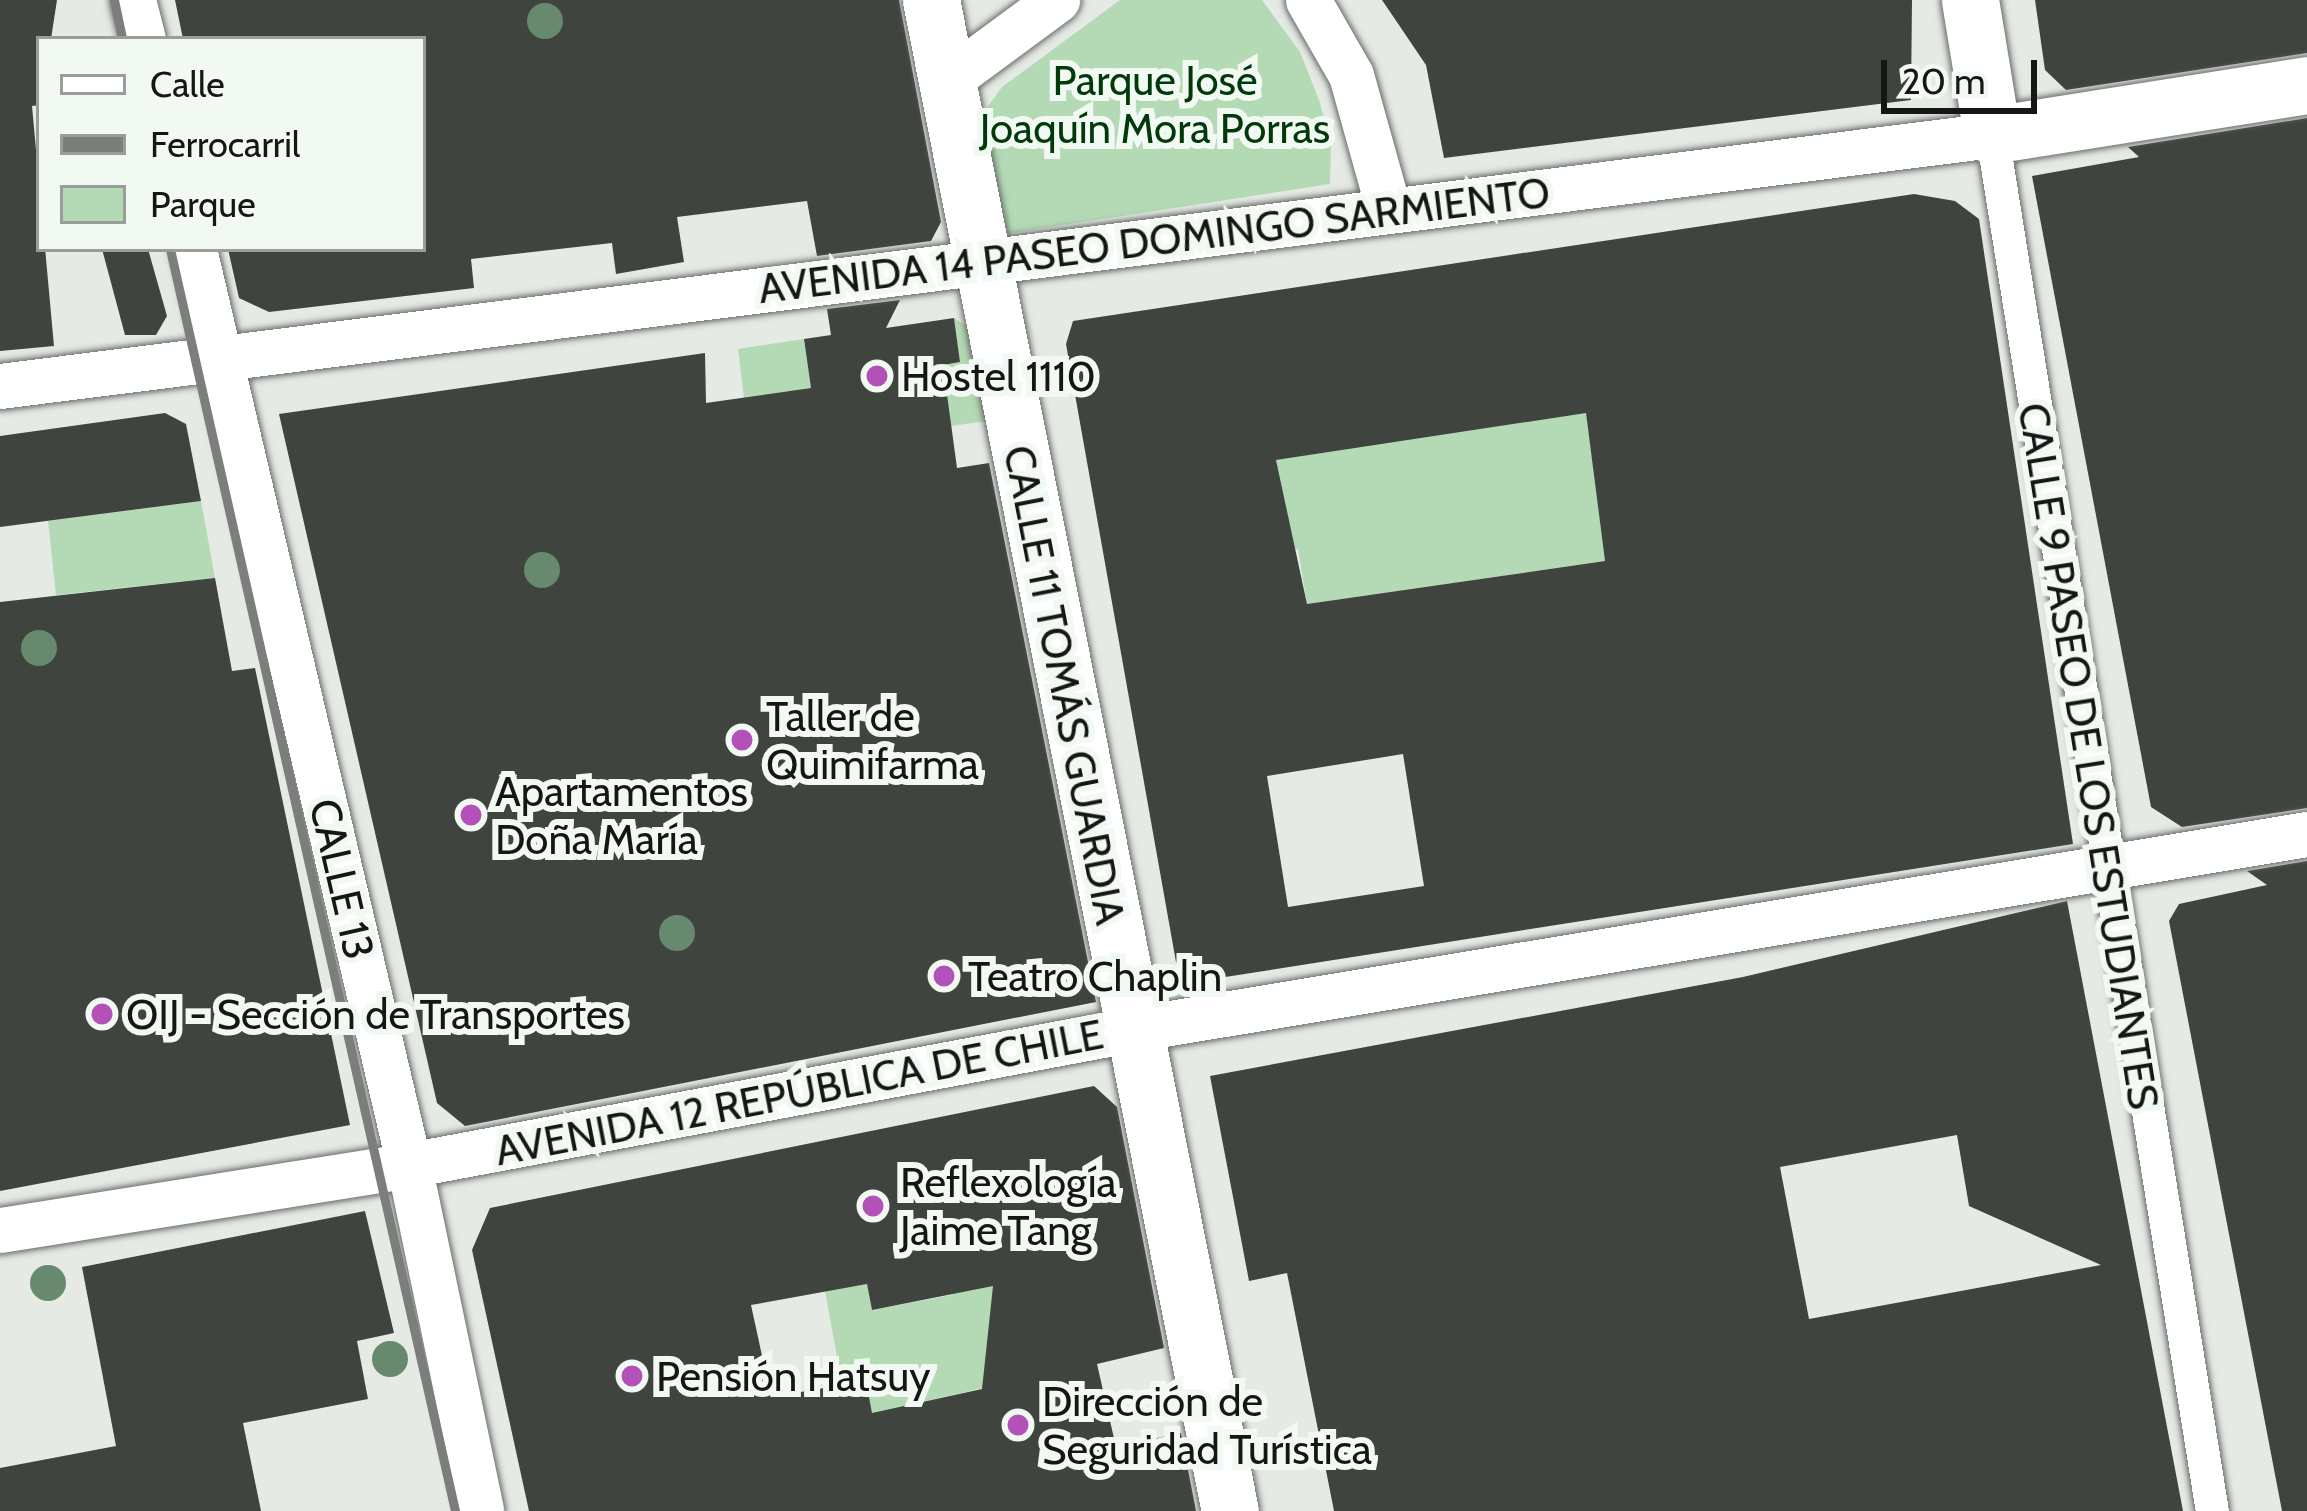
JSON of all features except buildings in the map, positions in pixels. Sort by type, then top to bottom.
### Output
[{"type":"street","points":[[134,0],[142,36]]},
{"type":"street","name":"CALLE 11 TOMÁS GUARDIA","points":[[931,0],[1230,1511]]},
{"type":"street","points":[[947,81],[1057,0]]},
{"type":"street","points":[[1308,0],[1351,75],[1389,211]]},
{"type":"street","name":"CALLE 9 PASEO DE LOS ESTUDIANTES","points":[[1970,0],[2212,1511]]},
{"type":"street","name":"AVENIDA 14 PASEO DOMINGO SARMIENTO","points":[[0,386],[1992,135],[2307,85]]},
{"type":"street","name":"CALLE 13","points":[[195,252],[409,1166],[481,1511]]},
{"type":"street","name":"AVENIDA 12 REPÚBLICA DE CHILE","points":[[0,1230],[409,1166],[1134,1029],[2107,872],[2307,834]]},
{"type":"green space","name":"Parque José Joaquín Mora Porras","points":[[1120,0],[1262,0],[1300,52],[1319,100],[1331,142],[1330,184],[1004,234],[976,123],[1002,87]]},
{"type":"green space","points":[[954,318],[967,326],[987,421],[951,426],[943,365],[960,362]]},
{"type":"green space","points":[[804,339],[811,388],[744,398],[738,349]]},
{"type":"green space","points":[[1586,411],[1605,561],[1307,604],[1298,549],[1110,576],[1286,521],[1276,460]]},
{"type":"green space","points":[[201,501],[215,578],[56,595],[48,521]]},
{"type":"green space","points":[[996,1260],[983,1388],[921,1402],[864,1453],[866,1382],[842,1384],[825,1291],[867,1284],[872,1310],[952,1295]]},
{"type":"railway","points":[[114,0],[121,36]]},
{"type":"railway","points":[[171,252],[455,1511]]},
{"type":"place","name":"Hostel 1110","points":[[877,376]]},
{"type":"place","name":"Taller de Quimifarma","points":[[742,740]]},
{"type":"place","name":"Apartamentos Doña María","points":[[471,815]]},
{"type":"place","name":"Teatro Chaplin","points":[[944,976]]},
{"type":"place","name":"OIJ - Sección de Transportes","points":[[102,1014]]},
{"type":"place","name":"Reflexología Jaime Tang","points":[[873,1206]]},
{"type":"place","name":"Pensión Hatsuy","points":[[632,1376]]},
{"type":"place","name":"Dirección de Seguridad Turística","points":[[1018,1425]]}]
